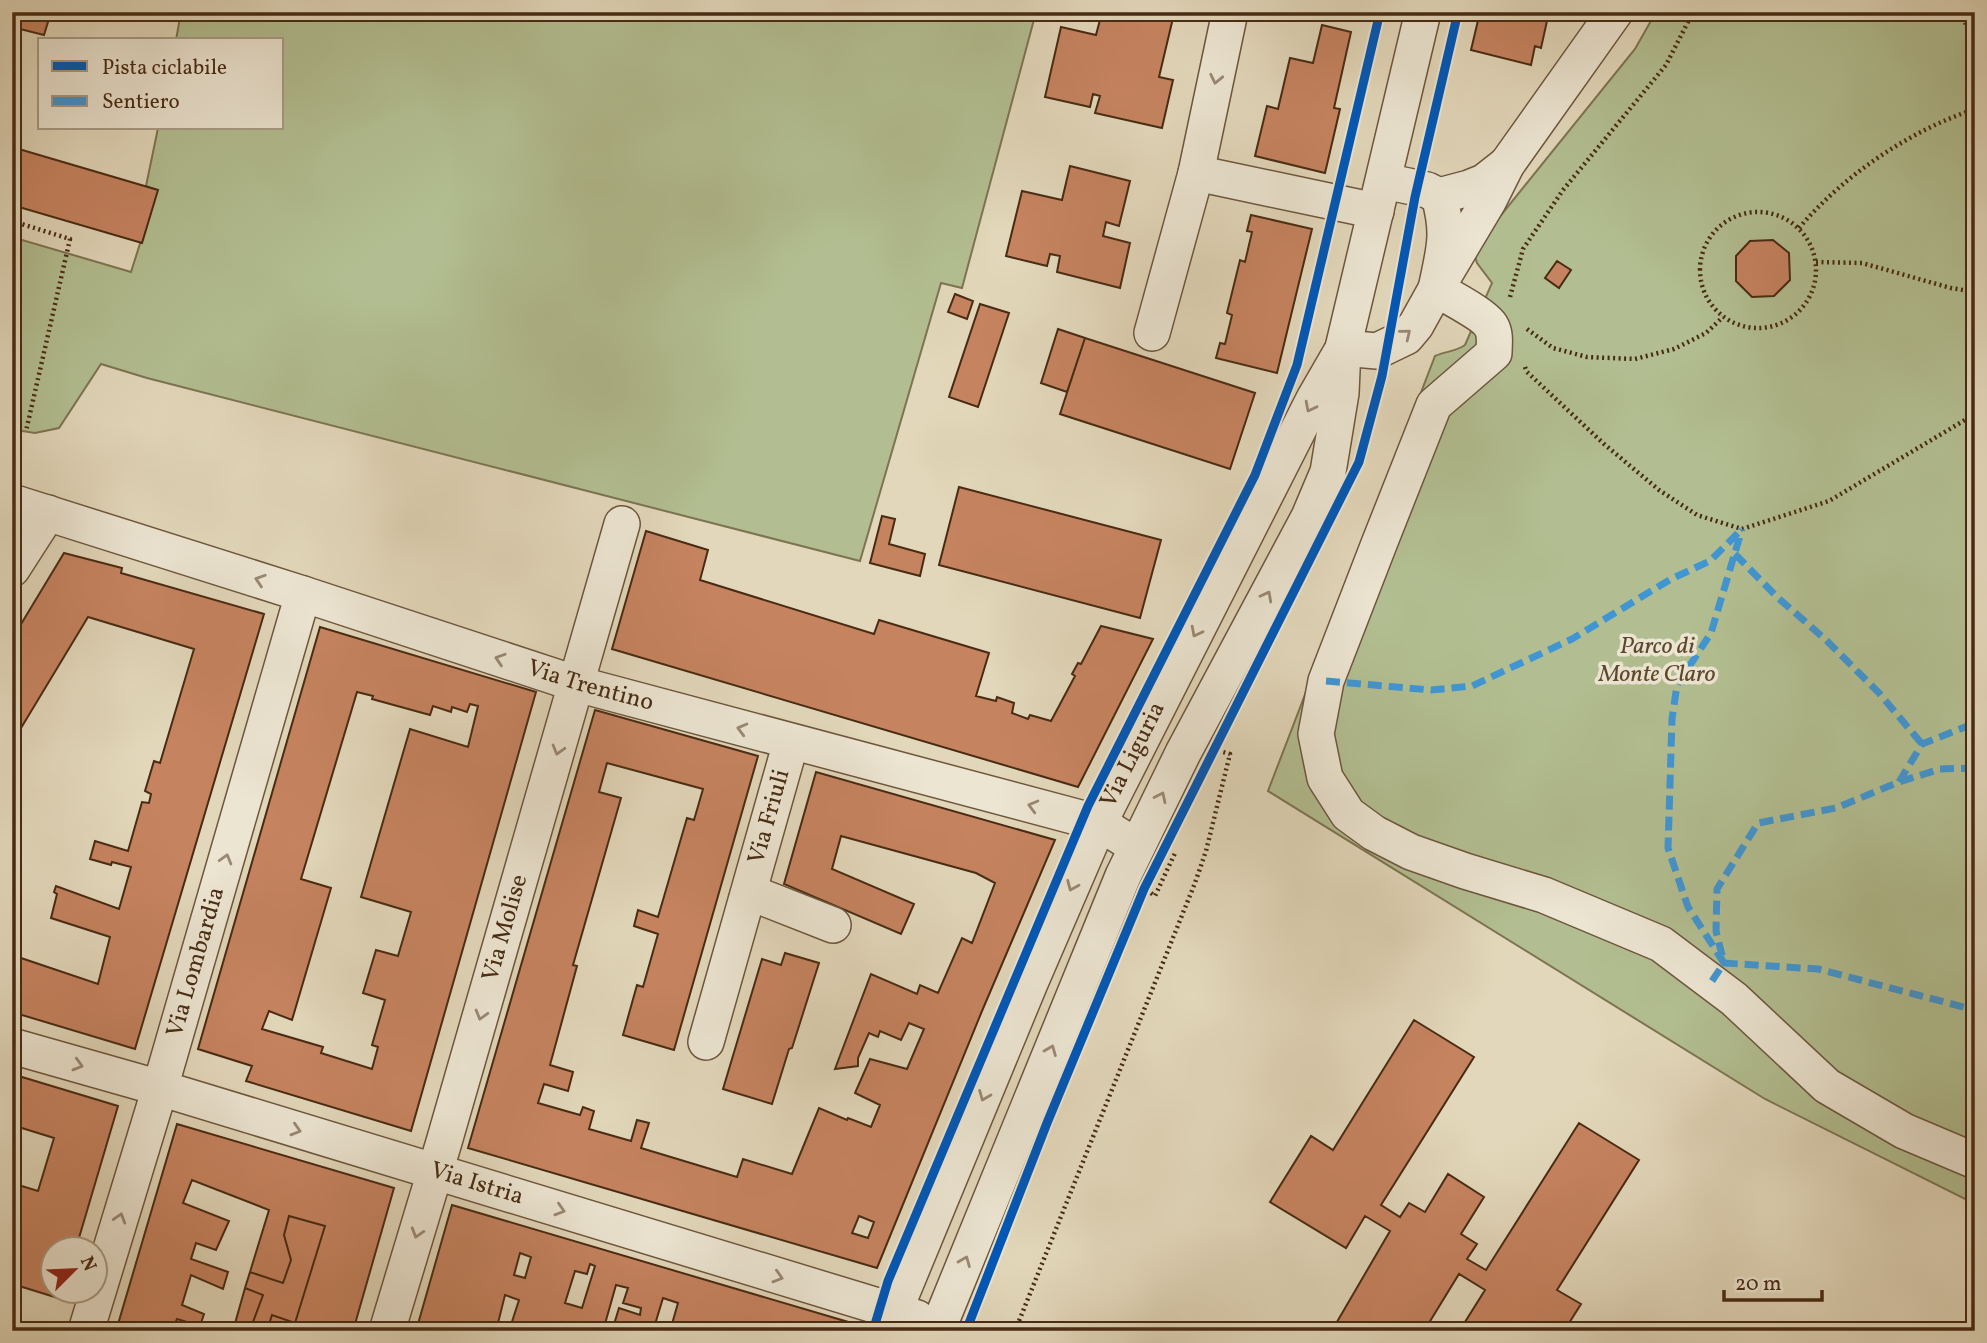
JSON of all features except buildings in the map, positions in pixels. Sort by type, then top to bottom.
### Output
[{"type":"street","points":[[1152,333],[1196,173],[1230,12]]},
{"type":"street","name":"Via Liguria","points":[[939,1328],[1123,876],[1183,753],[1309,517],[1328,472],[1341,393],[1343,348],[1423,12]]},
{"type":"street","points":[[1343,348],[1377,351],[1406,337],[1416,325],[1489,201],[1507,164],[1615,12]]},
{"type":"street","points":[[1196,173],[1380,196],[1427,190],[1439,196],[1484,182],[1507,164]]},
{"type":"street","points":[[1436,289],[1446,247],[1444,214],[1439,196]]},
{"type":"street","points":[[1436,289],[1480,316],[1503,322],[1495,338],[1494,353],[1434,405],[1326,681],[1316,734],[1325,778],[1348,814],[1374,833],[1411,852],[1544,895],[1661,944],[1734,999],[1827,1086],[1904,1131],[1975,1161]]},
{"type":"street","name":"Via Liguria","points":[[892,1321],[1030,983],[1099,823],[1314,399],[1343,348]]},
{"type":"street","name":"Via Trentino","points":[[12,502],[577,684],[1099,823],[1137,847]]},
{"type":"street","points":[[12,569],[48,513]]},
{"type":"street","name":"Via Molise","points":[[387,1331],[436,1172],[622,524]]},
{"type":"street","name":"Via Lombardia","points":[[86,1331],[160,1088],[303,594]]},
{"type":"street","name":"Via Friuli","points":[[706,1042],[791,742]]},
{"type":"street","name":"Via Friuli","points":[[749,892],[833,925]]},
{"type":"street","name":"Via Istria","points":[[12,1046],[436,1172],[892,1321],[939,1328]]},
{"type":"path","points":[[1693,12],[1666,65],[1563,190],[1523,249],[1503,322],[1553,348],[1587,357],[1635,359],[1674,349],[1706,333],[1724,316]]},
{"type":"path","points":[[1962,12],[1971,41],[1975,44]]},
{"type":"path","points":[[1799,228],[1846,182],[1885,153],[1955,116],[1975,109]]},
{"type":"path","points":[[1764,212],[1782,217],[1799,228],[1810,244],[1816,262],[1815,282],[1808,300],[1795,314],[1779,324],[1760,328],[1741,326],[1724,316],[1711,303],[1702,286],[1700,267],[1704,249],[1713,233],[1727,220],[1745,213],[1764,212]]},
{"type":"path","points":[[12,221],[71,239],[26,432]]},
{"type":"path","points":[[1816,262],[1862,263],[1951,289],[1975,292]]},
{"type":"path","points":[[1523,361],[1527,372],[1659,491],[1697,515],[1742,529],[1829,501],[1975,414]]},
{"type":"path","points":[[1215,759],[1219,743]]},
{"type":"path","points":[[1015,1331],[1195,883],[1206,851],[1230,754],[1223,752],[1215,759]]},
{"type":"path","points":[[1139,901],[1144,889],[1155,896],[1178,848]]},
{"type":"green space","points":[[181,12],[1036,12],[962,288],[941,283],[860,561],[101,364],[59,428],[35,433],[16,430],[12,435],[12,237],[131,272],[157,190],[146,186],[158,130],[284,130],[284,38],[176,38]]},
{"type":"green space","name":"Parco di Monte Claro","points":[[1656,12],[1975,12],[1975,1204],[1765,1099],[1268,791],[1435,356],[1465,345],[1492,283],[1475,256],[1485,235],[1635,49]]},
{"type":"marked path","points":[[1712,981],[1724,963],[1688,907],[1668,848],[1672,719],[1677,685],[1711,633],[1742,529]]},
{"type":"marked path","points":[[1326,681],[1431,690],[1472,686],[1572,639],[1671,579],[1710,561],[1739,532]]},
{"type":"marked path","points":[[1735,554],[1879,693],[1922,744]]},
{"type":"marked path","points":[[1899,782],[1922,744],[1975,723]]},
{"type":"marked path","points":[[1975,768],[1940,769],[1899,782],[1836,808],[1758,823],[1717,889],[1716,931],[1724,963],[1818,969],[1975,1010]]},
{"type":"cycle path","points":[[873,1331],[888,1281],[1088,806],[1255,475],[1297,365],[1380,12]]},
{"type":"cycle path","points":[[966,1331],[1047,1123],[1144,889],[1359,462],[1382,376],[1415,197],[1458,12]]}]
